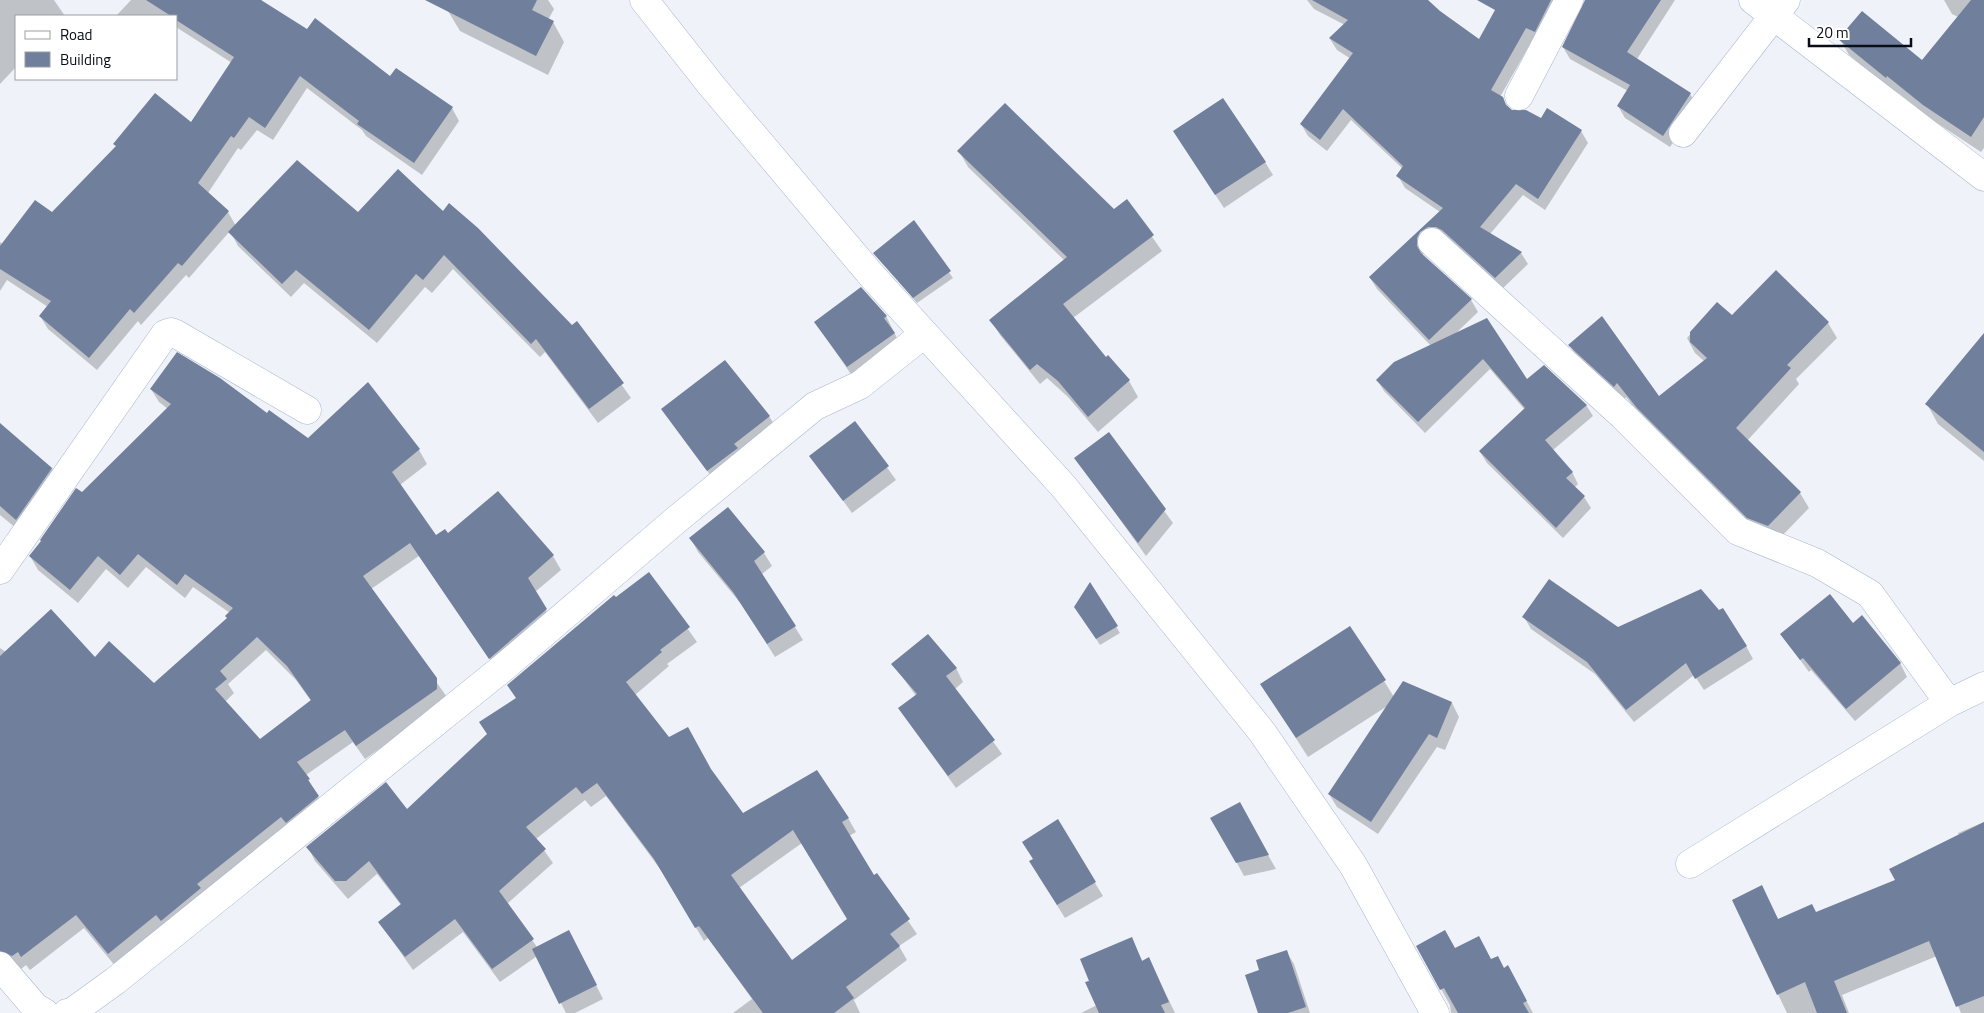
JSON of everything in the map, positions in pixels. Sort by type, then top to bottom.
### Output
[{"type":"street","points":[[644,0],[711,86],[872,276],[1064,487],[1262,732],[1354,866],[1435,1013]]},
{"type":"street","points":[[1519,96],[1569,0]]},
{"type":"street","points":[[1753,0],[1781,8],[1984,177]]},
{"type":"street","points":[[1683,133],[1781,8]]},
{"type":"street","points":[[1432,242],[1623,416],[1738,531],[1817,563],[1870,594],[1949,703]]},
{"type":"street","points":[[0,570],[165,334],[171,332],[176,334],[307,410]]},
{"type":"street","points":[[66,1013],[72,1012],[115,981],[488,679],[676,520],[815,406],[860,385],[924,334]]},
{"type":"street","points":[[1690,864],[1949,703],[1984,686]]},
{"type":"street","points":[[0,966],[35,1007],[46,1013]]},
{"type":"building","points":[[146,0],[261,0],[307,29],[315,18],[390,76],[396,68],[453,107],[414,163],[357,124],[359,121],[300,76],[265,128],[249,117],[234,138],[231,136],[198,183],[229,211],[182,266],[178,263],[134,313],[130,309],[89,358],[39,316],[51,301],[0,269],[0,246],[35,200],[52,212],[116,146],[113,144],[155,93],[191,122],[234,57],[178,21],[178,15],[169,15]]},
{"type":"building","points":[[425,0],[537,0],[532,10],[554,21],[536,56]]},
{"type":"building","points":[[1312,0],[1428,0],[1479,39],[1495,10],[1477,0],[1551,0],[1535,32],[1526,28],[1491,90],[1503,97],[1506,105],[1512,110],[1526,110],[1541,118],[1547,108],[1582,130],[1538,199],[1516,184],[1480,227],[1522,252],[1495,278],[1442,230],[1436,227],[1428,227],[1420,232],[1417,238],[1417,246],[1421,253],[1472,299],[1429,340],[1369,277],[1443,208],[1396,176],[1403,166],[1343,109],[1320,140],[1300,124],[1353,53],[1329,38],[1348,20]]},
{"type":"building","points":[[1585,0],[1661,0],[1627,52],[1691,93],[1663,136],[1617,106],[1630,85],[1562,47]]},
{"type":"building","points":[[1971,0],[1984,0],[1984,117],[1971,137],[1923,105],[1887,76],[1886,78],[1838,39],[1862,11],[1922,60]]},
{"type":"building","points":[[1223,98],[1266,162],[1215,195],[1173,131]]},
{"type":"building","points":[[1005,103],[1114,209],[1127,199],[1154,235],[1063,304],[1106,357],[1108,355],[1130,380],[1088,417],[1058,381],[1037,364],[1030,370],[989,320],[1067,257],[957,151]]},
{"type":"building","points":[[297,160],[358,212],[398,169],[443,211],[449,203],[478,228],[572,325],[577,321],[624,383],[589,409],[536,339],[531,344],[444,255],[423,280],[416,274],[369,330],[296,270],[282,284],[228,232]]},
{"type":"building","points":[[914,220],[951,271],[913,298],[873,253]]},
{"type":"building","points":[[1776,270],[1829,322],[1787,365],[1791,368],[1736,428],[1801,492],[1768,526],[1747,518],[1637,408],[1617,383],[1614,387],[1568,345],[1602,316],[1659,396],[1707,358],[1690,342],[1690,332],[1717,302],[1732,315]]},
{"type":"building","points":[[861,287],[887,316],[884,318],[895,333],[847,367],[814,322]]},
{"type":"building","points":[[1487,318],[1527,379],[1544,365],[1587,405],[1545,440],[1573,472],[1566,478],[1585,496],[1556,528],[1479,451],[1525,408],[1483,359],[1418,422],[1376,380],[1394,362]]},
{"type":"building","points":[[1984,333],[1984,452],[1925,404]]},
{"type":"building","points":[[177,352],[220,378],[267,413],[269,410],[308,438],[368,382],[420,449],[392,472],[436,535],[445,529],[448,533],[498,491],[554,555],[528,578],[547,609],[489,659],[410,543],[363,576],[437,678],[437,689],[356,746],[345,730],[297,762],[310,779],[308,780],[319,796],[286,823],[281,817],[197,884],[201,888],[161,921],[156,915],[108,954],[76,915],[21,957],[18,952],[12,956],[0,951],[0,656],[51,609],[95,657],[109,641],[154,683],[227,618],[225,616],[233,608],[185,574],[177,585],[138,554],[120,575],[98,556],[70,590],[29,556],[76,488],[82,492],[171,404],[150,389]],"holes":[[[257,637],[287,666],[311,700],[260,739],[215,689],[227,679],[220,671]]]},
{"type":"building","points":[[725,360],[770,416],[734,444],[738,448],[707,471],[661,409]]},
{"type":"building","points":[[855,421],[889,466],[843,501],[809,456]]},
{"type":"building","points":[[0,423],[52,468],[16,520],[0,506]]},
{"type":"building","points":[[1109,432],[1166,509],[1138,543],[1074,458]]},
{"type":"building","points":[[728,507],[765,552],[754,561],[796,626],[767,644],[733,592],[689,538]]},
{"type":"building","points":[[649,572],[690,627],[660,650],[662,652],[626,682],[669,737],[688,727],[711,769],[743,813],[817,770],[849,818],[842,822],[874,875],[877,873],[910,919],[890,934],[900,946],[846,987],[854,998],[834,1013],[763,1013],[699,926],[695,928],[654,859],[597,783],[582,794],[576,787],[526,827],[546,849],[499,891],[534,939],[492,969],[455,919],[405,957],[378,922],[401,904],[369,861],[346,881],[335,881],[306,847],[386,782],[407,809],[487,734],[479,722],[516,698],[507,685],[614,595],[616,597]],"holes":[[[793,830],[847,919],[792,960],[731,875]]]},
{"type":"building","points":[[1549,579],[1618,627],[1701,589],[1719,610],[1723,608],[1747,646],[1695,679],[1686,663],[1626,710],[1587,662],[1522,617]]},
{"type":"building","points":[[1090,582],[1118,626],[1096,639],[1074,607]]},
{"type":"building","points":[[1830,594],[1853,623],[1862,615],[1901,663],[1846,709],[1803,658],[1800,660],[1780,634]]},
{"type":"building","points":[[1350,626],[1386,680],[1296,738],[1260,684]]},
{"type":"building","points":[[928,634],[957,668],[946,676],[995,740],[948,776],[898,708],[917,694],[891,664]]},
{"type":"building","points":[[1403,681],[1452,702],[1437,738],[1429,734],[1371,822],[1328,794]]},
{"type":"building","points":[[1240,802],[1269,855],[1236,863],[1210,818]]},
{"type":"building","points":[[1058,819],[1096,882],[1057,905],[1029,861],[1033,859],[1022,842]]},
{"type":"building","points":[[1984,822],[1984,996],[1956,1007],[1929,941],[1834,981],[1847,1013],[1817,1013],[1805,982],[1777,995],[1732,900],[1762,885],[1778,919],[1812,904],[1816,912],[1895,880],[1889,869]]},
{"type":"building","points":[[569,930],[597,985],[559,1004],[532,949]]},
{"type":"building","points":[[1445,930],[1455,948],[1479,936],[1491,959],[1498,956],[1504,968],[1508,965],[1527,1001],[1523,1003],[1529,1013],[1458,1013],[1444,988],[1440,990],[1416,946]]},
{"type":"building","points":[[1132,937],[1142,961],[1149,957],[1169,1002],[1161,1005],[1165,1013],[1099,1013],[1085,982],[1089,981],[1080,959]]},
{"type":"building","points":[[1287,950],[1306,1007],[1288,1013],[1258,1013],[1245,975],[1259,970],[1256,960]]}]
